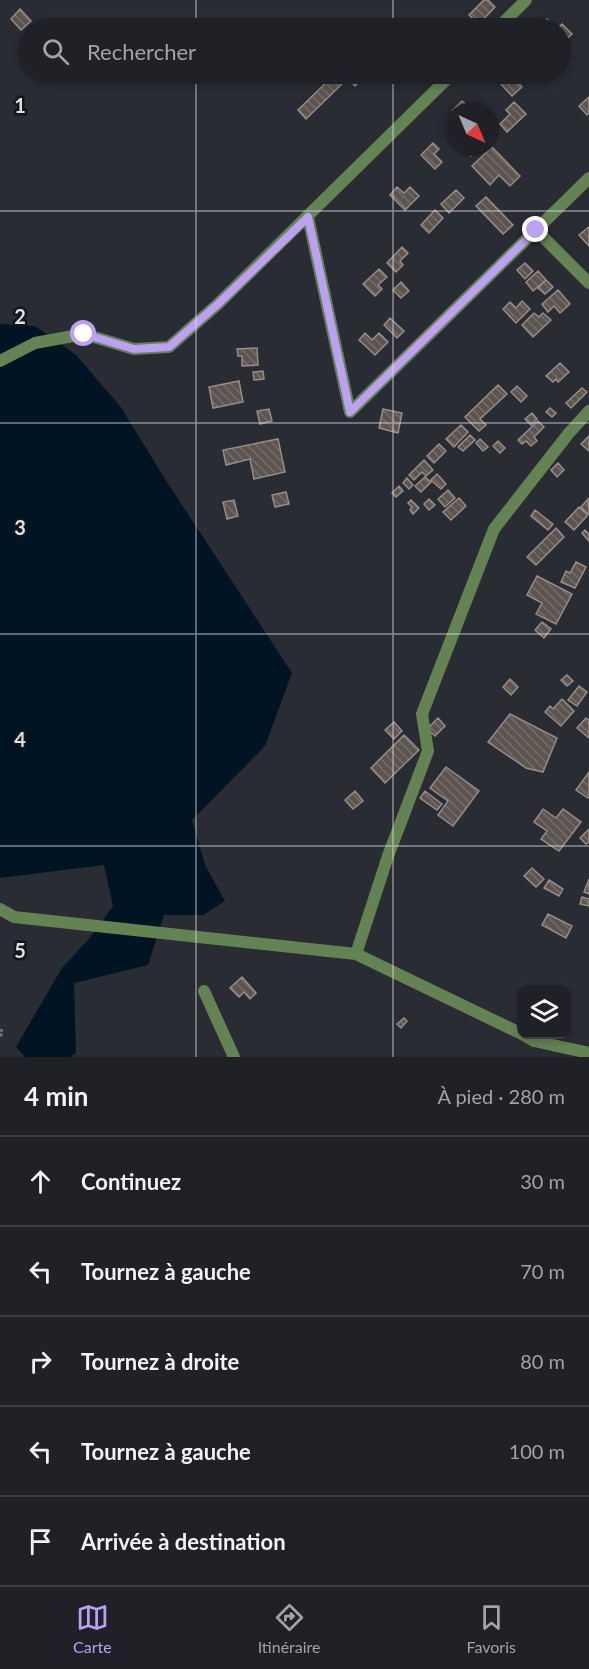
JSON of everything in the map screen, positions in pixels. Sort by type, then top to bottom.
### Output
[{"type":"street","points":[[508,18],[526,0]]},
{"type":"street","points":[[0,361],[35,343],[84,334],[134,349],[169,347],[218,304],[442,84]]},
{"type":"street","points":[[308,217],[350,412],[589,178]]},
{"type":"street","points":[[536,230],[589,283]]},
{"type":"street","points":[[356,954],[388,856],[428,751],[422,714],[494,529],[589,411]]},
{"type":"street","points":[[0,909],[14,917],[356,954],[517,1032]]},
{"type":"street","points":[[204,991],[234,1057]]},
{"type":"street","points":[[531,1039],[589,1053]]},
{"type":"path","points":[[0,1030],[3,1031],[0,1037]]},
{"type":"water","points":[[0,324],[35,326],[76,355],[120,406],[292,673],[265,746],[192,820],[205,865],[225,901],[203,915],[164,915],[148,965],[74,983],[76,1053],[70,1057],[25,1057],[16,1047],[62,968],[88,940],[113,906],[104,865],[0,878]]},
{"type":"building","points":[[484,0],[488,0],[495,7],[485,18],[472,18],[469,15]]},
{"type":"building","points":[[20,9],[28,18],[18,18],[18,27],[11,19]]},
{"type":"building","points":[[325,84],[342,84],[306,119],[298,110]]},
{"type":"building","points":[[501,84],[519,84],[522,87],[512,96]]},
{"type":"building","points":[[589,97],[589,113],[587,115],[579,106]]},
{"type":"building","points":[[514,102],[526,114],[507,132],[500,124],[510,114],[506,110]]},
{"type":"building","points":[[433,143],[439,149],[434,154],[442,162],[435,169],[421,155]]},
{"type":"building","points":[[499,154],[520,176],[510,186],[499,175],[490,185],[472,166],[483,156]]},
{"type":"building","points":[[397,187],[404,193],[410,187],[419,196],[405,210],[390,195]]},
{"type":"building","points":[[456,190],[464,198],[449,213],[441,204]]},
{"type":"building","points":[[486,197],[513,225],[503,234],[476,206]]},
{"type":"building","points":[[435,210],[443,218],[429,233],[421,225]]},
{"type":"building","points":[[589,227],[589,246],[579,235]]},
{"type":"building","points":[[402,247],[408,253],[400,261],[403,265],[396,272],[387,263]]},
{"type":"building","points":[[525,263],[533,271],[525,279],[517,270]]},
{"type":"building","points":[[379,269],[387,277],[378,285],[382,289],[375,296],[363,284]]},
{"type":"building","points":[[538,271],[546,280],[533,291],[526,282]]},
{"type":"building","points":[[546,280],[553,287],[545,294],[538,288]]},
{"type":"building","points":[[401,282],[409,291],[401,298],[393,290]]},
{"type":"building","points":[[558,290],[570,304],[560,313],[554,306],[548,312],[542,304]]},
{"type":"building","points":[[522,301],[530,309],[516,323],[503,309],[510,302],[516,308]]},
{"type":"building","points":[[534,313],[539,317],[543,313],[551,320],[533,337],[522,325]]},
{"type":"building","points":[[390,318],[404,331],[397,338],[384,325]]},
{"type":"building","points":[[365,333],[372,340],[379,333],[388,342],[375,355],[359,340]]},
{"type":"building","points":[[257,348],[258,365],[242,366],[242,356],[238,356],[237,349]]},
{"type":"building","points":[[560,363],[569,372],[558,382],[556,379],[553,382],[546,376]]},
{"type":"building","points":[[263,371],[264,379],[254,380],[253,372]]},
{"type":"building","points":[[239,381],[243,402],[213,408],[209,387]]},
{"type":"building","points":[[498,385],[507,394],[480,419],[486,425],[479,431],[465,417]]},
{"type":"building","points":[[517,386],[527,396],[521,402],[511,392]]},
{"type":"building","points":[[582,388],[587,392],[571,408],[566,403]]},
{"type":"building","points":[[550,408],[556,413],[552,417],[546,412]]},
{"type":"building","points":[[269,409],[272,421],[260,424],[257,411]]},
{"type":"building","points":[[383,409],[402,413],[398,433],[379,428]]},
{"type":"building","points":[[532,413],[537,419],[531,425],[525,419]]},
{"type":"building","points":[[538,421],[544,427],[534,437],[537,441],[531,446],[526,441],[522,444],[518,440]]},
{"type":"building","points":[[461,425],[468,432],[454,447],[446,439]]},
{"type":"building","points":[[470,435],[475,440],[463,451],[458,447]]},
{"type":"building","points":[[589,436],[589,451],[581,444]]},
{"type":"building","points":[[278,439],[285,472],[254,479],[250,459],[226,465],[223,450]]},
{"type":"building","points":[[480,439],[488,447],[483,451],[476,443]]},
{"type":"building","points":[[498,441],[505,448],[500,453],[493,446]]},
{"type":"building","points":[[439,444],[446,451],[434,463],[427,456]]},
{"type":"building","points":[[424,460],[433,470],[426,476],[422,472],[414,480],[409,475]]},
{"type":"building","points":[[558,463],[564,470],[557,477],[551,470]]},
{"type":"building","points":[[437,474],[446,484],[441,489],[431,480]]},
{"type":"building","points":[[425,477],[431,482],[421,492],[415,486]]},
{"type":"building","points":[[407,478],[413,485],[409,489],[403,483]]},
{"type":"building","points":[[399,486],[403,491],[396,497],[392,493]]},
{"type":"building","points":[[448,490],[455,498],[445,507],[438,499]]},
{"type":"building","points":[[286,492],[289,504],[275,507],[272,495]]},
{"type":"building","points":[[459,498],[466,506],[451,520],[443,512]]},
{"type":"building","points":[[429,499],[435,505],[429,510],[424,504]]},
{"type":"building","points":[[588,499],[589,513],[588,514],[581,507]]},
{"type":"building","points":[[234,500],[238,516],[227,519],[223,502]]},
{"type":"building","points":[[411,500],[419,508],[413,514],[410,510],[412,507],[408,503]]},
{"type":"building","points":[[579,507],[588,515],[574,530],[565,522]]},
{"type":"building","points":[[535,510],[553,524],[548,530],[531,516]]},
{"type":"building","points":[[556,528],[564,537],[536,565],[527,557]]},
{"type":"building","points":[[585,530],[589,534],[589,541],[582,533]]},
{"type":"building","points":[[576,562],[586,567],[575,588],[561,582],[566,571],[570,573]]},
{"type":"building","points":[[537,576],[572,594],[556,624],[536,614],[542,603],[527,595]]},
{"type":"building","points":[[542,622],[551,629],[544,638],[535,630]]},
{"type":"building","points":[[567,675],[573,681],[567,686],[561,680]]},
{"type":"building","points":[[510,679],[518,687],[511,695],[503,687]]},
{"type":"building","points":[[579,686],[587,692],[577,706],[568,700]]},
{"type":"building","points":[[562,699],[574,711],[561,726],[545,712],[550,706],[553,709]]},
{"type":"building","points":[[510,714],[557,738],[543,772],[526,768],[488,742]]},
{"type":"building","points":[[438,718],[445,726],[435,736],[427,729]]},
{"type":"building","points":[[586,718],[589,720],[589,738],[577,728]]},
{"type":"building","points":[[394,722],[402,731],[394,739],[385,730]]},
{"type":"building","points":[[404,735],[419,750],[385,783],[371,768]]},
{"type":"building","points":[[446,767],[479,791],[453,826],[438,815],[448,801],[430,788]]},
{"type":"building","points":[[589,772],[589,796],[588,798],[576,790]]},
{"type":"building","points":[[355,791],[363,801],[353,809],[345,800]]},
{"type":"building","points":[[425,791],[442,804],[437,810],[420,798]]},
{"type":"building","points":[[543,809],[556,818],[563,809],[581,822],[559,851],[541,839],[547,831],[534,822]]},
{"type":"building","points":[[589,829],[589,842],[586,844],[580,838]]},
{"type":"building","points":[[532,868],[544,879],[536,887],[524,876]]},
{"type":"building","points":[[589,879],[589,894],[584,892]]},
{"type":"building","points":[[549,880],[563,889],[559,896],[544,888]]},
{"type":"building","points":[[582,897],[589,899],[589,906],[580,904]]},
{"type":"building","points":[[548,914],[572,926],[566,938],[542,925]]},
{"type":"building","points":[[242,977],[256,993],[250,999],[244,992],[239,997],[230,988]]},
{"type":"building","points":[[404,1018],[407,1021],[401,1028],[397,1024]]},
{"type":"route","points":[[84,334],[134,349],[169,347],[218,304],[308,217],[350,412],[536,230]]}]
